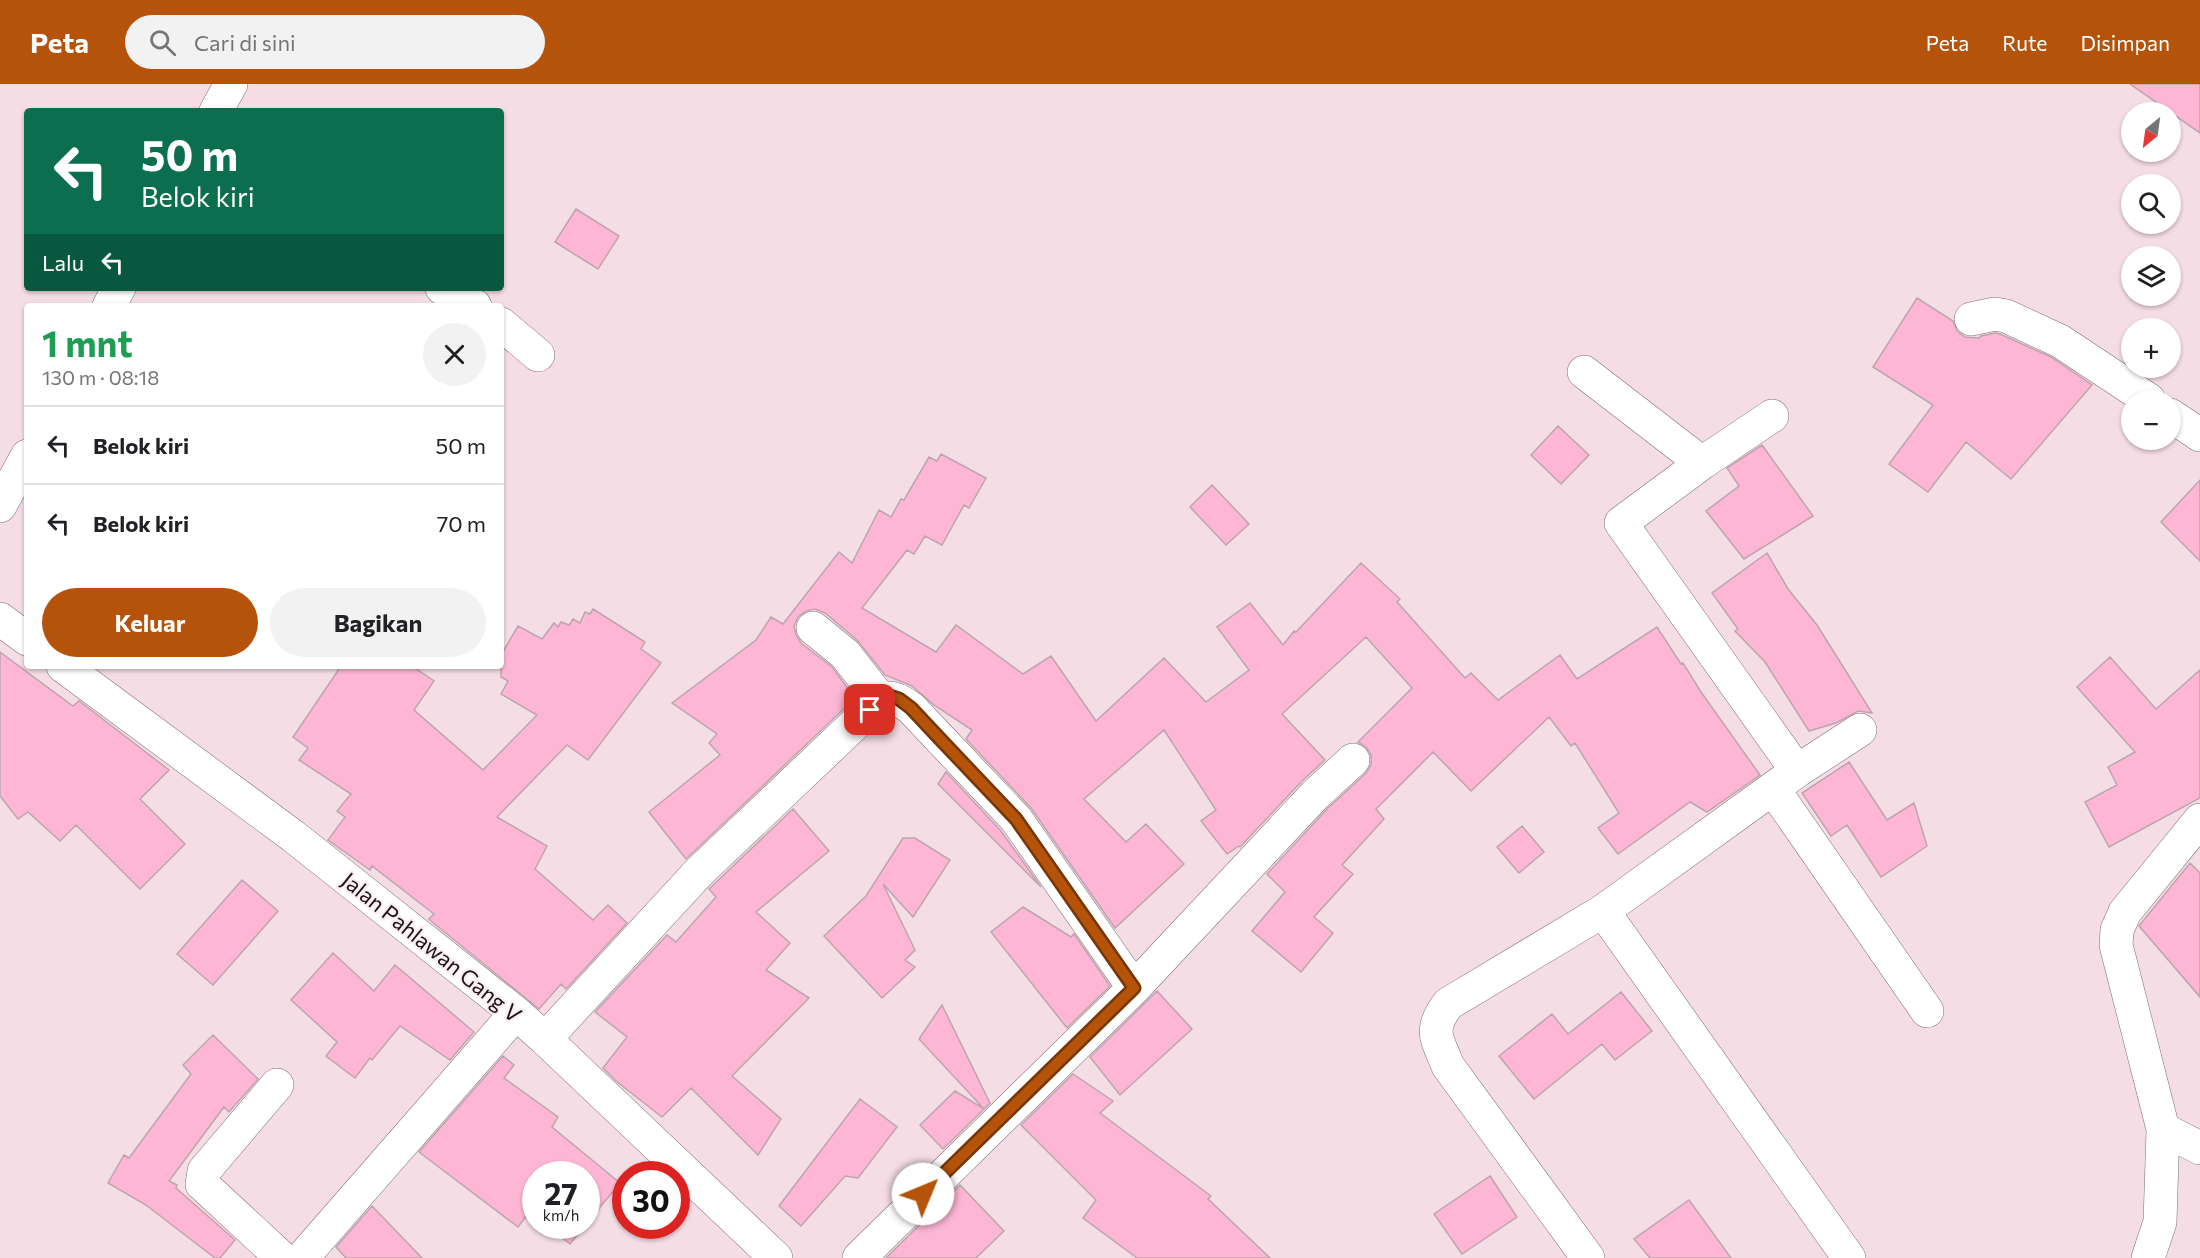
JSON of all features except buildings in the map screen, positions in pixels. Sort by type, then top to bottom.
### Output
[{"type":"street","points":[[218,108],[231,84]]},
{"type":"street","points":[[448,291],[470,303]]},
{"type":"street","points":[[1971,319],[1995,314],[2006,316],[2060,341],[2134,390]]},
{"type":"street","points":[[504,326],[538,354]]},
{"type":"street","points":[[1584,372],[1702,463]]},
{"type":"street","points":[[1772,416],[1702,463],[1621,524],[1785,780],[1927,1011]]},
{"type":"street","points":[[2181,422],[2200,435]]},
{"type":"street","points":[[0,506],[24,462]]},
{"type":"street","points":[[0,619],[24,637]]},
{"type":"street","points":[[813,628],[845,654],[881,700]]},
{"type":"street","name":"Jalan Pahlawan Gang V","points":[[67,669],[293,836],[516,1013],[776,1258]]},
{"type":"street","points":[[545,1039],[699,872],[881,700],[890,696],[899,699],[911,708],[1016,819],[1134,988]]},
{"type":"street","points":[[1588,1258],[1448,1066],[1434,1032],[1438,1016],[1448,1004],[1603,911],[1785,780],[1860,730]]},
{"type":"street","points":[[859,1258],[1134,988],[1315,795],[1353,760]]},
{"type":"street","points":[[2148,1258],[2160,1222],[2163,1130],[2116,945],[2117,930],[2125,912],[2200,820]]},
{"type":"street","points":[[1603,911],[1849,1258]]},
{"type":"street","points":[[302,1258],[516,1013]]},
{"type":"street","points":[[277,1085],[204,1171],[202,1184],[282,1258]]},
{"type":"street","points":[[2163,1130],[2200,1148]]},
{"type":"route","points":[[870,710],[881,700],[890,696],[899,699],[911,708],[1016,819],[1134,988],[923,1194]]}]
